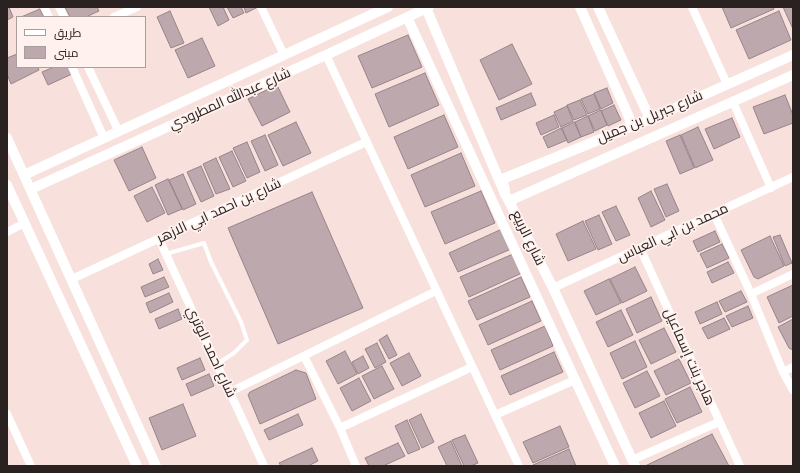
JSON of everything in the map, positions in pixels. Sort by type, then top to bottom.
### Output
[{"type":"street","points":[[44,7],[48,16]]},
{"type":"street","points":[[59,7],[64,16]]},
{"type":"street","points":[[116,16],[137,7]]},
{"type":"street","points":[[261,7],[284,55]]},
{"type":"street","name":"شارع عبدالله المطرودي","points":[[24,175],[388,7]]},
{"type":"street","points":[[580,7],[630,121],[638,121],[645,118],[645,109]]},
{"type":"street","points":[[598,7],[650,119]]},
{"type":"street","points":[[692,7],[727,84]]},
{"type":"street","name":"شارع عبدالله المطرودي","points":[[31,189],[427,8]]},
{"type":"street","name":"شارع الربيع","points":[[427,8],[504,194],[512,199],[633,463]]},
{"type":"street","name":"شارع الربيع","points":[[407,17],[615,466]]},
{"type":"street","points":[[326,55],[495,415],[516,465]]},
{"type":"street","name":"شارع جبريل بن جميل","points":[[793,55],[650,119],[630,121],[505,178],[503,183],[504,189],[512,199],[793,75]]},
{"type":"street","points":[[72,68],[104,138]]},
{"type":"street","points":[[88,68],[119,132]]},
{"type":"street","points":[[733,102],[771,188]]},
{"type":"street","points":[[7,138],[156,466]]},
{"type":"street","name":"شارع بن احمد ابي الازهر","points":[[72,280],[366,142]]},
{"type":"street","name":"محمد بن ابي العباس","points":[[553,288],[793,177]]},
{"type":"street","points":[[7,185],[137,466]]},
{"type":"street","points":[[714,214],[751,294],[783,372],[793,390]]},
{"type":"street","points":[[7,232],[25,223]]},
{"type":"street","name":"شارع احمد الوتري","points":[[159,239],[264,466]]},
{"type":"street","name":"هاجر بنت إسماعيل","points":[[640,248],[718,422],[740,466]]},
{"type":"street","points":[[751,294],[793,274]]},
{"type":"street","points":[[230,392],[436,291]]},
{"type":"street","points":[[304,356],[340,428],[356,466]]},
{"type":"street","points":[[340,428],[472,367]]},
{"type":"street","points":[[783,372],[793,367]]},
{"type":"street","points":[[495,415],[575,380]]},
{"type":"street","points":[[7,414],[31,466]]},
{"type":"street","points":[[633,463],[718,422]]},
{"type":"lane","points":[[166,254],[204,243],[211,262],[241,322],[247,340],[234,353],[217,364]]},
{"type":"building","points":[[7,7],[9,7],[13,17],[7,20]]},
{"type":"building","points":[[65,7],[97,7],[99,11],[88,16],[70,16]]},
{"type":"building","points":[[209,7],[223,7],[229,20],[218,26]]},
{"type":"building","points":[[227,7],[241,7],[244,13],[233,18]]},
{"type":"building","points":[[244,7],[258,7],[246,13]]},
{"type":"building","points":[[722,7],[773,7],[774,9],[731,28]]},
{"type":"building","points":[[783,7],[793,7],[793,29]]},
{"type":"building","points":[[40,9],[44,16],[23,16]]},
{"type":"building","points":[[170,11],[184,43],[171,48],[157,17]]},
{"type":"building","points":[[779,11],[791,40],[749,59],[736,30]]},
{"type":"building","points":[[408,35],[422,67],[372,88],[358,56]]},
{"type":"building","points":[[202,38],[215,66],[188,78],[175,50]]},
{"type":"building","points":[[512,44],[532,84],[499,100],[480,60]]},
{"type":"building","points":[[16,54],[16,68],[38,68],[39,70],[11,84],[7,74],[7,58]]},
{"type":"building","points":[[52,68],[69,68],[72,74],[48,85],[42,72]]},
{"type":"building","points":[[425,73],[439,105],[389,127],[375,94]]},
{"type":"building","points":[[277,85],[290,112],[262,126],[248,99]]},
{"type":"building","points":[[607,88],[613,103],[601,109],[594,93]]},
{"type":"building","points":[[531,93],[536,105],[501,120],[496,108]]},
{"type":"building","points":[[594,94],[600,109],[588,114],[581,99]]},
{"type":"building","points":[[785,95],[793,115],[793,123],[764,134],[753,107]]},
{"type":"building","points":[[580,100],[587,115],[574,120],[567,105]]},
{"type":"building","points":[[614,105],[621,120],[608,126],[601,111]]},
{"type":"building","points":[[567,106],[573,121],[561,127],[554,112]]},
{"type":"building","points":[[601,110],[607,125],[595,131],[588,116]]},
{"type":"building","points":[[444,115],[458,147],[408,169],[394,137]]},
{"type":"building","points":[[554,115],[559,127],[541,135],[536,123]]},
{"type":"building","points":[[588,116],[594,132],[581,137],[575,122]]},
{"type":"building","points":[[732,118],[740,137],[714,149],[705,129]]},
{"type":"building","points":[[296,122],[311,153],[283,166],[268,135]]},
{"type":"building","points":[[574,122],[581,137],[568,143],[562,128]]},
{"type":"building","points":[[698,127],[713,160],[695,168],[681,135]]},
{"type":"building","points":[[561,128],[567,140],[548,148],[543,137]]},
{"type":"building","points":[[265,135],[278,165],[265,171],[251,141]]},
{"type":"building","points":[[680,135],[694,168],[680,174],[666,141]]},
{"type":"building","points":[[247,142],[260,172],[247,178],[233,148]]},
{"type":"building","points":[[142,147],[156,178],[129,191],[114,160]]},
{"type":"building","points":[[232,151],[246,181],[233,187],[219,157]]},
{"type":"building","points":[[461,153],[475,186],[425,207],[411,175]]},
{"type":"building","points":[[216,158],[230,189],[216,194],[203,164]]},
{"type":"building","points":[[201,166],[214,196],[201,202],[187,172]]},
{"type":"building","points":[[183,174],[196,204],[183,210],[169,180]]},
{"type":"building","points":[[168,179],[182,209],[168,215],[155,185]]},
{"type":"building","points":[[667,184],[679,211],[666,217],[654,189]]},
{"type":"building","points":[[152,187],[165,213],[147,222],[134,196]]},
{"type":"building","points":[[481,191],[495,223],[445,244],[431,212]]},
{"type":"building","points":[[651,191],[665,220],[651,227],[638,198]]},
{"type":"building","points":[[312,192],[363,308],[278,344],[228,228]]},
{"type":"building","points":[[616,206],[630,235],[616,241],[602,212]]},
{"type":"building","points":[[599,215],[612,244],[598,250],[585,221]]},
{"type":"building","points":[[583,221],[596,249],[568,261],[556,234]]},
{"type":"building","points":[[502,229],[511,249],[458,272],[449,253]]},
{"type":"building","points":[[715,231],[720,242],[698,252],[693,241]]},
{"type":"building","points":[[780,235],[792,263],[785,266],[773,237]]},
{"type":"building","points":[[770,236],[784,266],[758,279],[754,277],[741,250]]},
{"type":"building","points":[[722,244],[729,258],[707,268],[700,254]]},
{"type":"building","points":[[513,254],[522,273],[469,297],[460,277]]},
{"type":"building","points":[[158,259],[163,270],[153,274],[149,264]]},
{"type":"building","points":[[728,262],[734,273],[712,283],[707,272]]},
{"type":"building","points":[[635,267],[647,291],[622,303],[610,279]]},
{"type":"building","points":[[164,277],[169,287],[145,297],[141,287]]},
{"type":"building","points":[[521,277],[530,297],[477,320],[468,301]]},
{"type":"building","points":[[609,279],[621,303],[596,315],[584,291]]},
{"type":"building","points":[[793,285],[793,316],[779,323],[767,297]]},
{"type":"building","points":[[741,291],[747,302],[725,312],[719,301]]},
{"type":"building","points":[[169,293],[173,302],[150,313],[146,303]]},
{"type":"building","points":[[651,297],[662,321],[637,333],[626,309]]},
{"type":"building","points":[[532,301],[541,321],[488,345],[479,325]]},
{"type":"building","points":[[717,302],[722,314],[700,324],[695,312]]},
{"type":"building","points":[[748,306],[753,318],[732,327],[726,316]]},
{"type":"building","points":[[178,309],[182,319],[159,329],[155,319]]},
{"type":"building","points":[[621,310],[633,335],[608,347],[596,322]]},
{"type":"building","points":[[724,318],[730,329],[708,339],[702,328]]},
{"type":"building","points":[[793,319],[793,350],[789,348],[778,327]]},
{"type":"building","points":[[545,326],[553,346],[500,370],[491,350]]},
{"type":"building","points":[[664,328],[676,352],[651,364],[639,340]]},
{"type":"building","points":[[387,335],[397,355],[389,359],[379,340]]},
{"type":"building","points":[[635,341],[647,367],[622,379],[610,353]]},
{"type":"building","points":[[377,343],[386,362],[375,368],[365,349]]},
{"type":"building","points":[[345,351],[357,374],[338,384],[326,361]]},
{"type":"building","points":[[554,352],[563,372],[510,395],[501,376]]},
{"type":"building","points":[[409,353],[421,376],[402,386],[390,363]]},
{"type":"building","points":[[363,356],[369,368],[358,374],[352,362]]},
{"type":"building","points":[[200,358],[205,370],[182,380],[177,368]]},
{"type":"building","points":[[679,359],[691,383],[666,395],[654,371]]},
{"type":"building","points":[[382,366],[394,389],[374,399],[362,376]]},
{"type":"building","points":[[296,370],[306,373],[316,399],[260,424],[248,395],[250,392]]},
{"type":"building","points":[[647,371],[660,396],[635,408],[623,383]]},
{"type":"building","points":[[209,374],[214,386],[191,396],[186,384]]},
{"type":"building","points":[[359,378],[371,401],[352,411],[340,388]]},
{"type":"building","points":[[690,387],[702,412],[677,423],[665,399]]},
{"type":"building","points":[[664,401],[676,426],[651,438],[639,413]]},
{"type":"building","points":[[183,404],[196,436],[162,450],[149,418]]},
{"type":"building","points":[[298,414],[303,425],[269,440],[264,430]]},
{"type":"building","points":[[421,414],[434,442],[422,448],[409,420]]},
{"type":"building","points":[[407,420],[420,449],[408,454],[395,426]]},
{"type":"building","points":[[560,426],[569,447],[533,463],[523,442]]},
{"type":"building","points":[[712,434],[729,466],[645,466]]},
{"type":"building","points":[[465,435],[478,463],[471,466],[464,466],[452,440]]},
{"type":"building","points":[[451,441],[462,466],[447,466],[438,447]]},
{"type":"building","points":[[398,443],[405,456],[383,466],[369,466],[365,458]]},
{"type":"building","points":[[312,448],[318,461],[308,466],[281,466],[279,463]]},
{"type":"building","points":[[569,449],[576,466],[533,466],[533,465]]}]
